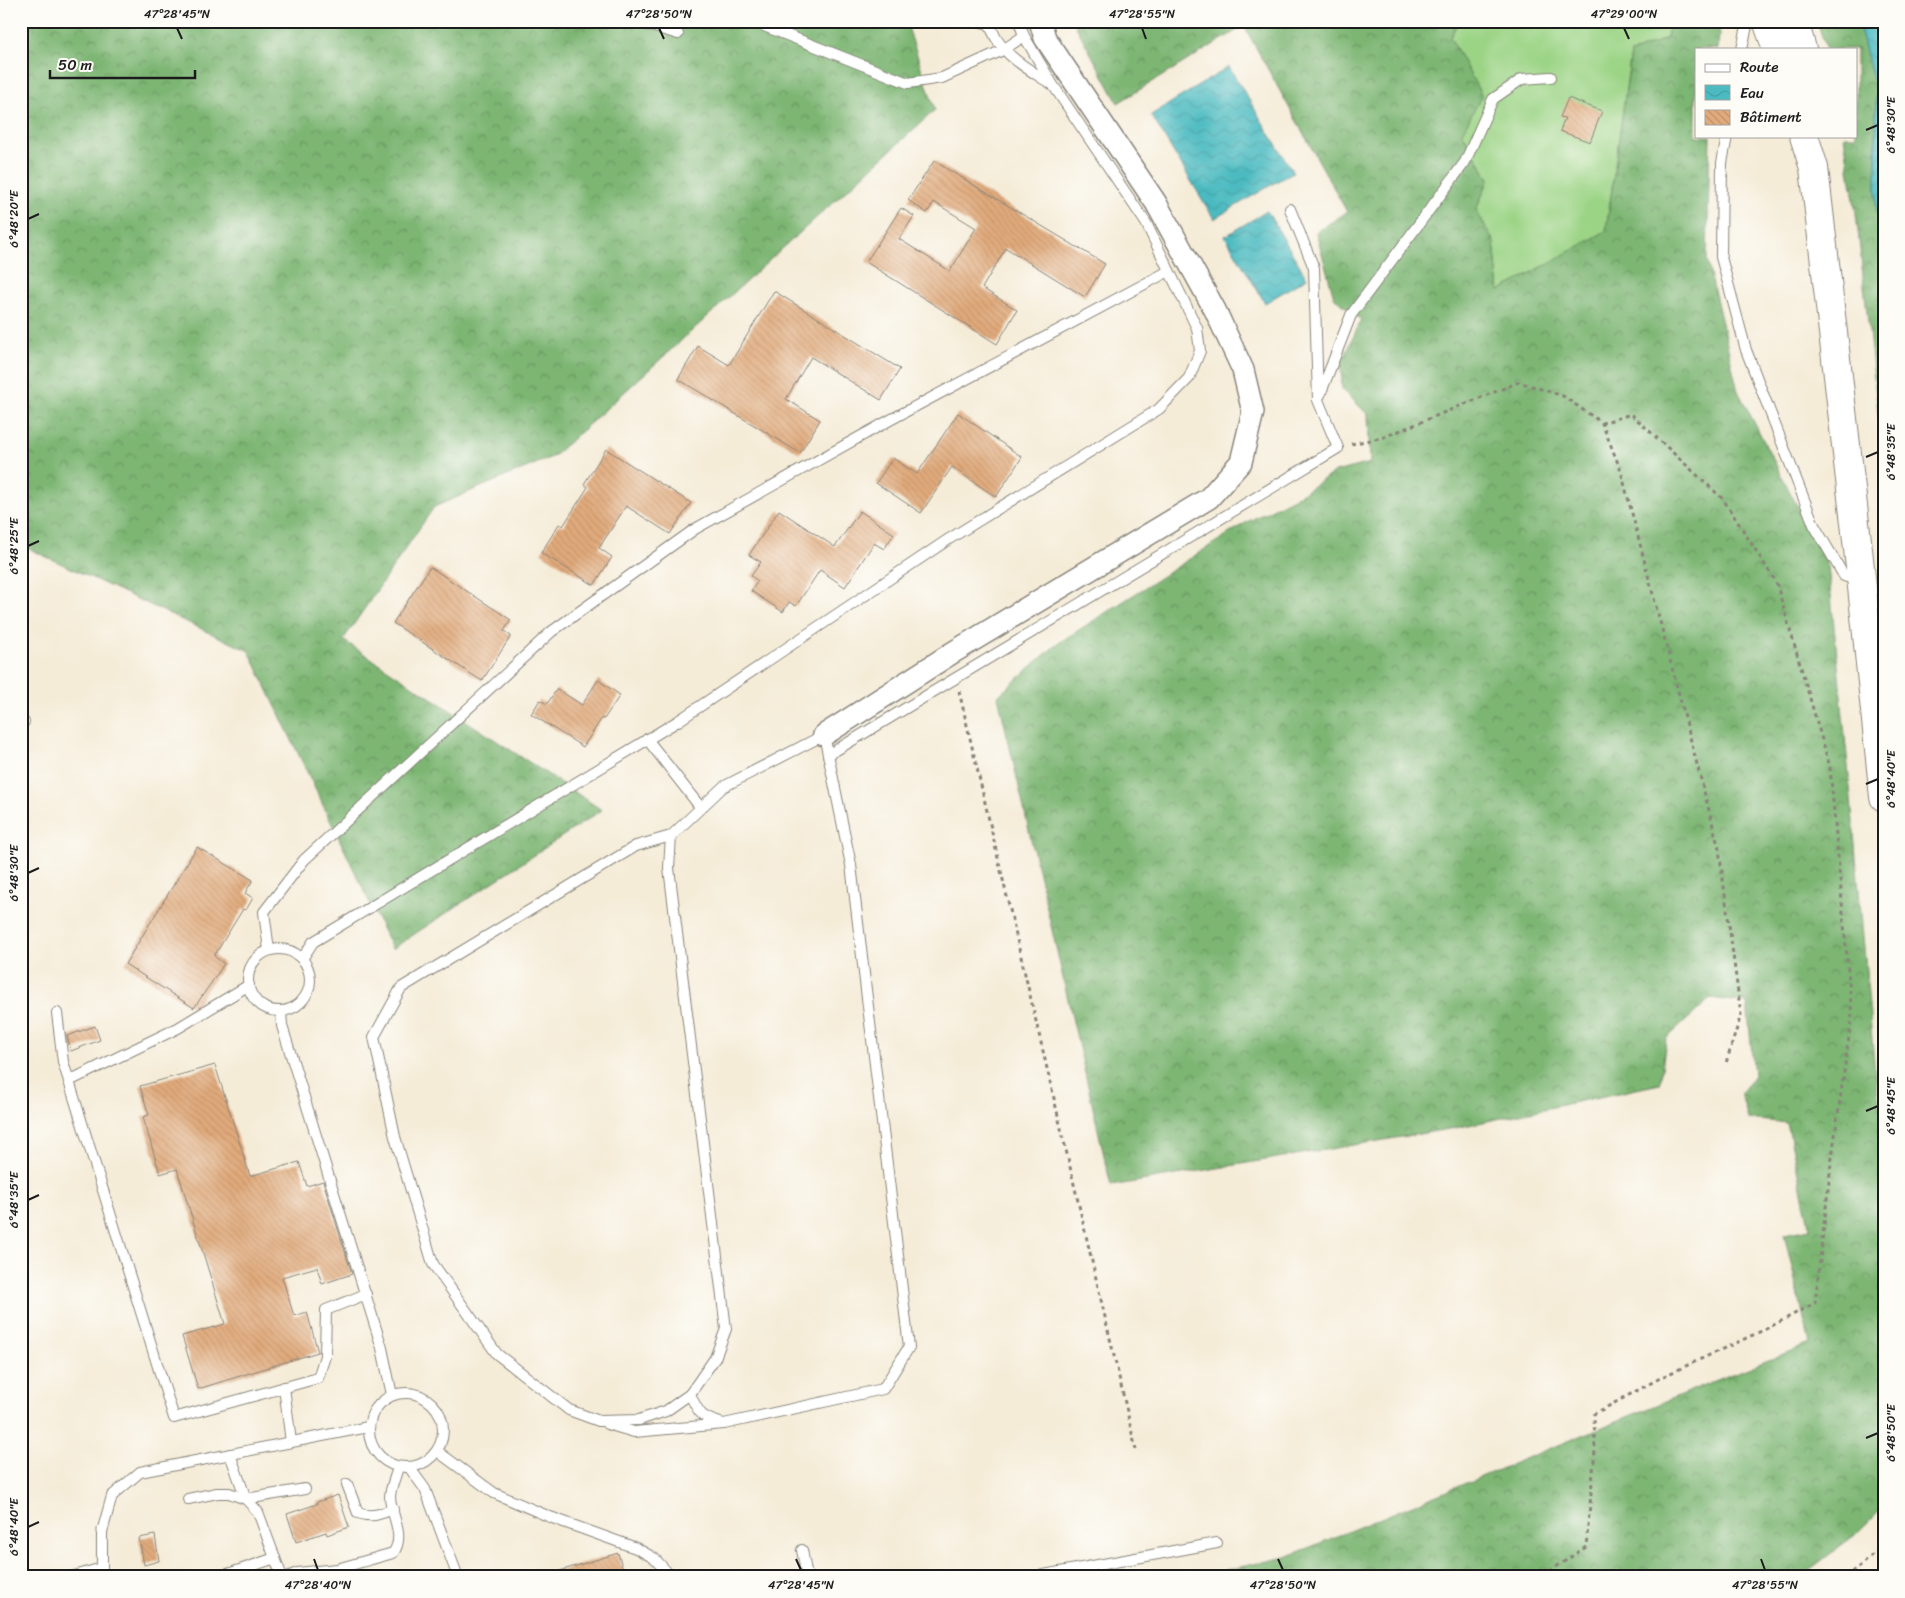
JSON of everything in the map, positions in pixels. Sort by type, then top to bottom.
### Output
[{"type":"main road","points":[[1767,21],[1777,48]]},
{"type":"main road","points":[[1794,21],[1802,48]]},
{"type":"main road","points":[[1805,138],[1814,168],[1884,797]]},
{"type":"main road","points":[[1824,138],[1837,211],[1884,637]]},
{"type":"street","points":[[826,745],[952,653],[1209,498],[1241,462],[1252,412],[1243,370],[1215,310],[1156,203],[1045,38],[1040,21]]},
{"type":"lane","points":[[635,21],[678,34]]},
{"type":"lane","points":[[976,21],[990,22],[1003,50],[1018,63],[1054,85]]},
{"type":"lane","points":[[302,959],[313,942],[678,721],[949,540],[1159,409],[1189,378],[1200,351],[1197,328],[1146,223],[1054,85],[1024,36],[1019,21]]},
{"type":"lane","points":[[1742,48],[1748,21]]},
{"type":"lane","points":[[733,24],[759,24],[908,83],[942,78],[966,69],[1003,50],[1024,36]]},
{"type":"lane","points":[[1318,400],[1351,315],[1464,162],[1493,99],[1522,79],[1551,77]]},
{"type":"lane","points":[[1727,138],[1722,163],[1721,256],[1746,350],[1814,525],[1844,576],[1861,581]]},
{"type":"lane","points":[[826,745],[851,865],[909,1347],[883,1389],[724,1424],[634,1432],[569,1410],[497,1354],[433,1264],[395,1137],[374,1037],[401,988],[636,846],[671,836],[723,787],[826,745],[956,679],[1338,448],[1318,400],[1314,268],[1290,209]]},
{"type":"lane","points":[[269,950],[264,912],[304,860],[551,632],[695,530],[890,420],[1169,271]]},
{"type":"lane","points":[[647,739],[701,808]]},
{"type":"lane","points":[[599,1421],[639,1420],[666,1411],[690,1394],[715,1358],[726,1329],[669,868],[671,836]]},
{"type":"lane","points":[[269,950],[287,950],[302,959],[310,977],[309,987],[299,1003],[290,1009],[281,1011],[264,1007],[256,1001],[249,985],[248,976],[255,960],[269,950]]},
{"type":"lane","points":[[69,1081],[178,1028],[249,985]]},
{"type":"lane","points":[[281,1011],[282,1026],[366,1294],[382,1348],[392,1394]]},
{"type":"lane","points":[[57,1013],[64,1062],[69,1081],[174,1418],[318,1378],[324,1356],[326,1310],[366,1294]]},
{"type":"lane","points":[[284,1387],[291,1442]]},
{"type":"lane","points":[[415,1393],[426,1398],[435,1406],[441,1416],[442,1440],[437,1451],[420,1465],[404,1467],[388,1463],[379,1457],[369,1438],[370,1417],[375,1408],[392,1394],[415,1393]]},
{"type":"lane","points":[[690,1394],[698,1412],[707,1419],[724,1424]]},
{"type":"lane","points":[[71,1577],[104,1572],[102,1532],[112,1496],[140,1472],[368,1428]]},
{"type":"lane","points":[[437,1451],[494,1493],[550,1517],[636,1548],[654,1558],[666,1571],[668,1577]]},
{"type":"lane","points":[[230,1454],[246,1499],[258,1512],[282,1577]]},
{"type":"lane","points":[[288,1577],[297,1573],[336,1569],[393,1553],[398,1546],[399,1536],[390,1496],[404,1467]]},
{"type":"lane","points":[[404,1467],[425,1489],[458,1577]]},
{"type":"lane","points":[[347,1484],[358,1514],[366,1517],[393,1509]]},
{"type":"lane","points":[[188,1499],[217,1493],[229,1493],[246,1499],[305,1489]]},
{"type":"lane","points":[[1033,1577],[1217,1542]]},
{"type":"lane","points":[[802,1550],[807,1577]]},
{"type":"lane","points":[[219,1577],[275,1558]]},
{"type":"path","points":[[1338,448],[1384,436],[1519,382],[1563,396],[1602,423],[1621,471],[1719,849],[1741,1015],[1726,1063]]},
{"type":"path","points":[[1544,1577],[1547,1572],[1586,1547],[1595,1450],[1594,1414],[1662,1376],[1766,1330],[1815,1304],[1831,1164],[1852,1015],[1830,767],[1776,582],[1723,499],[1630,414],[1602,423]]},
{"type":"path","points":[[956,679],[1136,1450]]},
{"type":"path","points":[[1845,1577],[1884,1544]]},
{"type":"green space","points":[[21,21],[906,21],[935,110],[554,456],[434,507],[343,640],[602,810],[392,949],[249,651],[21,545]]},
{"type":"green space","points":[[1073,21],[1459,21],[1450,37],[1482,96],[1462,132],[1489,179],[1476,210],[1494,242],[1499,291],[1606,231],[1631,53],[1667,38],[1670,21],[1720,21],[1718,48],[1695,48],[1695,138],[1710,138],[1707,260],[1738,391],[1828,566],[1849,776],[1876,1085],[1884,1122],[1884,1506],[1855,1535],[1800,1577],[1194,1577],[1286,1557],[1712,1382],[1810,1344],[1784,1234],[1810,1229],[1787,1123],[1748,1119],[1741,1094],[1754,1075],[1747,1003],[1711,998],[1666,1039],[1660,1084],[1455,1128],[1111,1186],[998,696],[1057,644],[1247,522],[1298,496],[1335,472],[1370,463],[1368,415],[1342,389],[1341,364],[1361,320],[1334,297],[1316,232],[1347,212],[1244,26],[1118,103]]},
{"type":"green space","points":[[1459,21],[1670,21],[1667,38],[1631,53],[1606,232],[1499,291],[1494,242],[1476,210],[1489,179],[1462,132],[1450,37]]},
{"type":"green space","points":[[1817,21],[1858,21],[1876,91],[1876,206],[1884,243],[1884,467],[1856,213],[1844,138],[1858,138],[1858,48],[1826,48]]},
{"type":"water","points":[[1858,21],[1884,21],[1884,243],[1876,206],[1876,91]]},
{"type":"water","points":[[1229,67],[1293,172],[1214,219],[1151,115]]},
{"type":"water","points":[[1267,211],[1307,278],[1265,303],[1225,236]]},
{"type":"building","points":[[1568,98],[1602,111],[1590,142],[1560,131],[1565,118],[1560,117]]},
{"type":"building","points":[[934,161],[1105,264],[1085,297],[1006,248],[982,288],[1017,310],[997,344],[866,262],[901,208],[914,216],[899,239],[950,271],[976,228],[934,202],[927,213],[908,200]]},
{"type":"building","points":[[774,291],[900,369],[881,400],[811,357],[786,399],[820,420],[800,453],[678,379],[698,346],[729,365]]},
{"type":"building","points":[[958,413],[1022,457],[996,497],[952,467],[921,513],[876,483],[893,458],[917,474]]},
{"type":"building","points":[[606,449],[691,503],[670,534],[626,506],[599,548],[612,557],[594,585],[541,553],[559,524],[563,526],[588,487],[584,484]]},
{"type":"building","points":[[779,510],[835,547],[860,511],[894,534],[884,549],[874,543],[845,587],[820,570],[796,606],[789,602],[783,612],[751,591],[758,581],[751,576],[761,562],[749,555]]},
{"type":"building","points":[[430,567],[511,620],[504,631],[511,636],[482,681],[393,623]]},
{"type":"building","points":[[598,680],[620,695],[583,747],[531,714],[540,700],[547,704],[557,689],[582,705]]},
{"type":"building","points":[[197,847],[253,880],[245,893],[253,898],[246,910],[243,909],[214,956],[224,964],[194,1008],[125,964]]},
{"type":"building","points":[[95,1026],[100,1040],[71,1051],[67,1036]]},
{"type":"building","points":[[215,1065],[250,1176],[299,1162],[307,1186],[323,1181],[352,1274],[322,1284],[317,1267],[282,1277],[294,1316],[307,1312],[318,1352],[198,1389],[182,1336],[225,1324],[177,1169],[160,1174],[143,1117],[149,1115],[140,1086]]},
{"type":"building","points":[[338,1495],[349,1527],[327,1535],[326,1532],[296,1542],[287,1514]]},
{"type":"building","points":[[155,1535],[159,1561],[144,1565],[139,1538]]},
{"type":"building","points":[[618,1553],[625,1577],[553,1577],[553,1573]]}]
